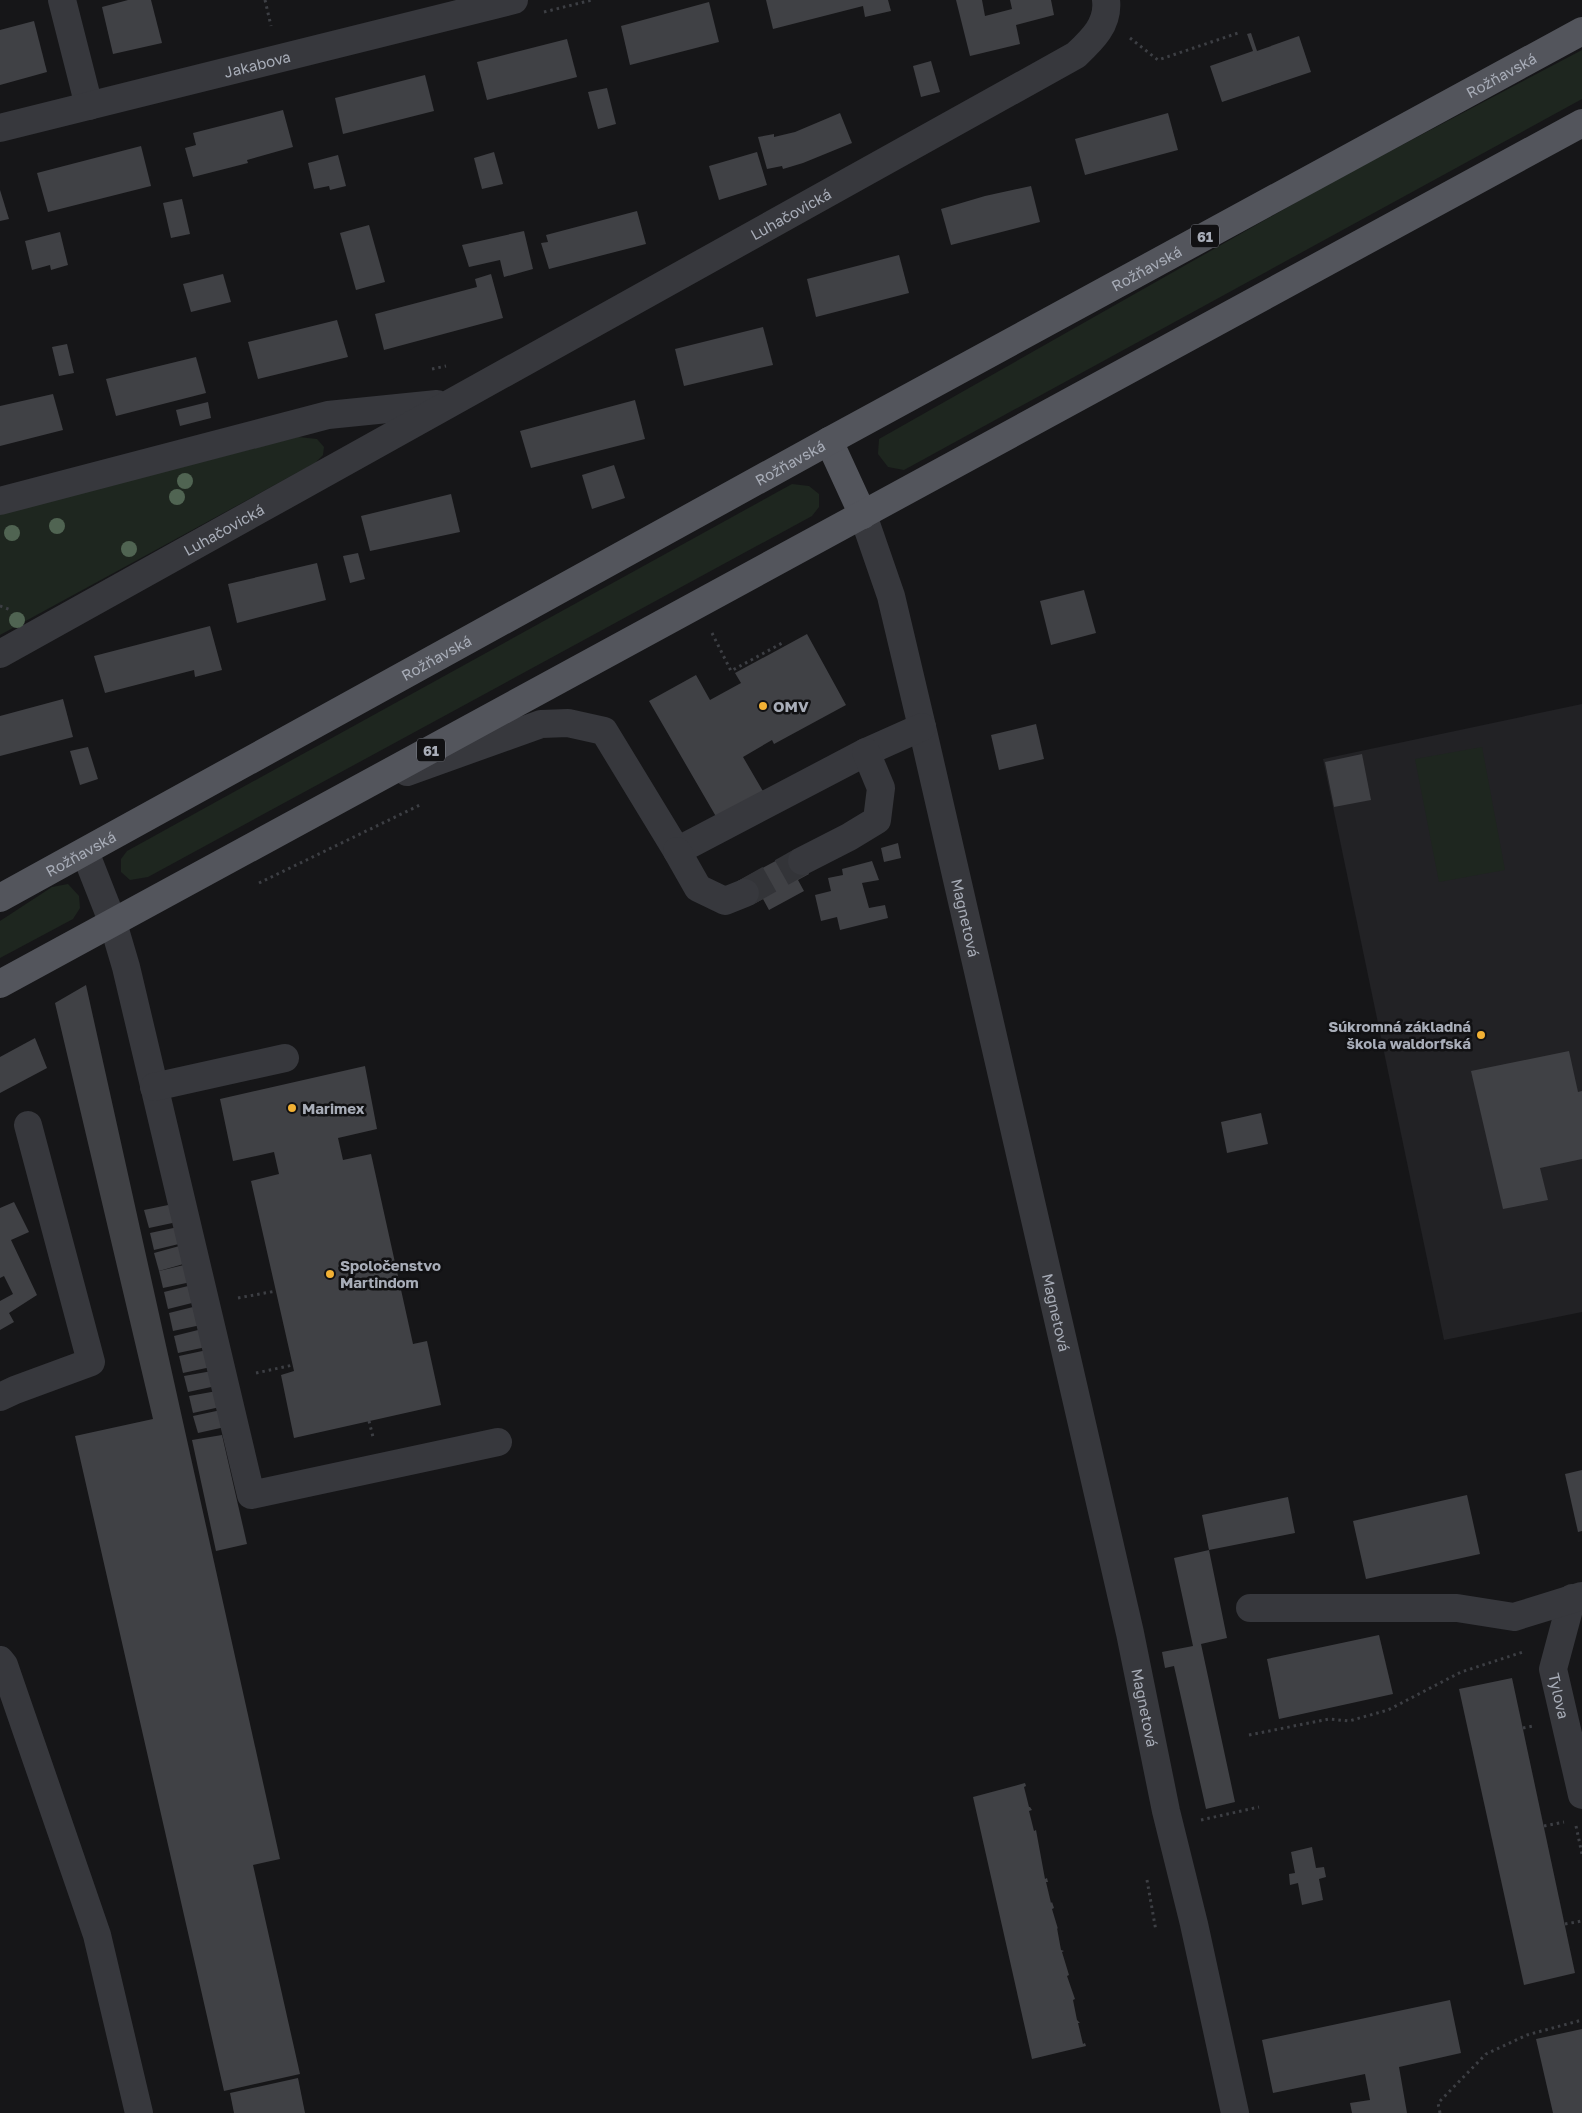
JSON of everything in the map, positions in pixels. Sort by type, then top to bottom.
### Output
[{"type":"main road","name":"Rožňavská","points":[[0,898],[829,441],[1582,31]]},
{"type":"main road","name":"61","points":[[0,984],[1582,123]]},
{"type":"main road","points":[[829,441],[863,515]]},
{"type":"street","points":[[62,0],[89,106]]},
{"type":"street","name":"Jakabova","points":[[0,128],[463,6],[514,0]]},
{"type":"street","name":"Luhačovická","points":[[0,654],[1076,55],[1091,41],[1101,27],[1107,8],[1106,0]]},
{"type":"street","name":"Luhačovická","points":[[0,501],[328,415],[448,403]]},
{"type":"street","name":"Magnetová","points":[[863,515],[891,596],[922,728],[1130,1634],[1166,1811],[1194,1924],[1236,2113]]},
{"type":"street","points":[[358,789],[541,724],[568,723],[604,731],[698,888],[725,901],[745,893]]},
{"type":"street","points":[[677,851],[866,752],[922,728]]},
{"type":"street","points":[[802,861],[877,820],[881,788],[866,752]]},
{"type":"street","points":[[85,852],[113,923],[126,967],[251,1495],[498,1442]]},
{"type":"street","points":[[154,1087],[285,1058]]},
{"type":"street","points":[[0,1397],[92,1362],[28,1125]]},
{"type":"street","points":[[1250,1608],[1457,1608],[1514,1617],[1577,1597]]},
{"type":"street","name":"Tylova","points":[[1577,1597],[1553,1670],[1582,1795]]},
{"type":"street","points":[[0,1660],[4,1665],[97,1935],[139,2113]]},
{"type":"path","points":[[1129,37],[1158,60],[1238,33]]},
{"type":"path","points":[[431,370],[450,365]]},
{"type":"path","points":[[710,630],[731,671],[784,642]]},
{"type":"path","points":[[206,1305],[276,1290]]},
{"type":"path","points":[[1249,1735],[1329,1719],[1349,1721],[1388,1710],[1461,1672],[1526,1651]]},
{"type":"path","points":[[1208,1818],[1259,1807]]},
{"type":"path","points":[[1544,1826],[1567,1821]]},
{"type":"path","points":[[1566,1924],[1582,1920]]},
{"type":"path","points":[[1440,2113],[1438,2103],[1486,2054],[1527,2035],[1582,2020]]},
{"type":"shaded area","points":[[1582,50],[1582,99],[904,470],[888,467],[878,454],[879,439],[1332,182]]},
{"type":"shaded area","points":[[298,437],[317,439],[324,447],[323,455],[315,463],[0,635],[0,514]]},
{"type":"shaded area","points":[[792,484],[809,486],[819,494],[819,507],[812,516],[148,877],[130,880],[121,872],[121,859],[127,851]]},
{"type":"shaded area","name":"Súkromná základná škola waldorfská","points":[[1582,704],[1582,1312],[1444,1340],[1323,759]]},
{"type":"shaded area","points":[[1482,747],[1505,870],[1439,882],[1415,759]]},
{"type":"shaded area","points":[[68,884],[79,896],[80,908],[73,919],[0,958],[0,921],[52,887]]},
{"type":"building","points":[[128,0],[151,0],[162,43],[113,54],[102,7]]},
{"type":"building","points":[[766,0],[888,0],[891,11],[865,17],[863,6],[773,29]]},
{"type":"building","points":[[956,0],[982,0],[985,16],[1012,9],[1010,0],[1051,0],[1054,15],[1016,25],[1020,44],[970,56]]},
{"type":"building","points":[[709,2],[719,42],[630,65],[621,26]]},
{"type":"building","points":[[34,21],[47,72],[0,85],[0,30]]},
{"type":"building","points":[[1251,33],[1257,51],[1299,36],[1311,72],[1222,102],[1210,66],[1253,51],[1247,34]]},
{"type":"building","points":[[567,39],[577,77],[487,100],[477,62]]},
{"type":"building","points":[[931,61],[940,92],[921,97],[913,66]]},
{"type":"building","points":[[425,75],[434,111],[343,134],[335,98]]},
{"type":"building","points":[[607,88],[616,124],[598,129],[588,92]]},
{"type":"building","points":[[283,110],[293,147],[247,160],[248,163],[193,177],[185,148],[196,145],[193,133]]},
{"type":"building","points":[[840,113],[852,143],[803,163],[783,169],[782,166],[767,169],[758,137],[774,134],[774,137],[795,132]]},
{"type":"building","points":[[1168,113],[1178,150],[1085,175],[1075,139]]},
{"type":"building","points":[[141,146],[151,186],[48,212],[37,173]]},
{"type":"building","points":[[494,152],[503,184],[482,189],[474,158]]},
{"type":"building","points":[[757,152],[767,185],[719,200],[709,166]]},
{"type":"building","points":[[338,155],[346,186],[330,190],[329,186],[314,189],[308,163]]},
{"type":"building","points":[[1031,186],[1040,222],[951,245],[941,209],[985,196]]},
{"type":"building","points":[[0,190],[9,219],[0,221]]},
{"type":"building","points":[[182,199],[190,234],[171,238],[163,203]]},
{"type":"building","points":[[637,211],[646,244],[549,269],[541,243],[548,242],[546,235]]},
{"type":"building","points":[[369,225],[385,282],[356,290],[340,233]]},
{"type":"building","points":[[524,231],[533,269],[504,277],[500,260],[469,267],[462,245]]},
{"type":"building","points":[[60,232],[68,265],[51,270],[50,265],[32,270],[25,241]]},
{"type":"building","points":[[899,255],[909,293],[816,317],[807,279]]},
{"type":"building","points":[[223,274],[231,302],[191,312],[183,284]]},
{"type":"building","points":[[491,274],[503,318],[384,350],[375,314],[477,287],[475,279]]},
{"type":"building","points":[[337,320],[348,357],[258,379],[248,342]]},
{"type":"building","points":[[763,327],[773,365],[684,386],[675,349]]},
{"type":"building","points":[[67,344],[74,373],[59,376],[52,347]]},
{"type":"building","points":[[196,357],[206,393],[116,416],[106,379]]},
{"type":"building","points":[[53,394],[63,430],[0,446],[0,406]]},
{"type":"building","points":[[635,400],[645,439],[531,468],[520,431]]},
{"type":"building","points":[[208,402],[211,418],[180,426],[176,410]]},
{"type":"building","points":[[614,465],[625,498],[592,509],[582,475]]},
{"type":"building","points":[[451,494],[460,532],[370,551],[361,516]]},
{"type":"building","points":[[358,553],[365,579],[350,583],[343,556]]},
{"type":"building","points":[[317,563],[326,600],[237,623],[228,584]]},
{"type":"building","points":[[1084,590],[1096,633],[1051,645],[1040,601]]},
{"type":"building","points":[[210,626],[222,670],[195,677],[194,670],[105,693],[94,656]]},
{"type":"building","points":[[807,634],[846,705],[774,744],[772,740],[743,757],[771,805],[725,832],[649,701],[696,675],[710,700],[741,683],[735,673]]},
{"type":"building","points":[[63,699],[73,737],[0,756],[0,716]]},
{"type":"building","points":[[1036,724],[1044,759],[999,770],[991,735]]},
{"type":"building","points":[[88,747],[98,779],[80,785],[70,751]]},
{"type":"building","points":[[1362,754],[1371,800],[1334,807],[1325,762]]},
{"type":"building","points":[[898,843],[901,858],[884,862],[881,848]]},
{"type":"building","points":[[796,850],[809,874],[798,880],[804,891],[769,910],[763,899],[752,905],[738,881]]},
{"type":"building","points":[[872,861],[879,880],[862,883],[869,908],[885,905],[888,918],[840,930],[837,917],[821,921],[815,895],[831,891],[828,878],[843,875],[842,869]]},
{"type":"building","points":[[86,985],[280,1859],[253,1865],[300,2074],[224,2091],[75,1436],[153,1419],[55,1003]]},
{"type":"building","points":[[35,1038],[47,1068],[0,1093],[0,1057]]},
{"type":"building","points":[[1569,1051],[1578,1092],[1582,1091],[1582,1159],[1540,1168],[1548,1200],[1503,1209],[1471,1071]]},
{"type":"building","points":[[365,1066],[377,1129],[338,1138],[343,1160],[371,1154],[413,1344],[427,1341],[441,1405],[294,1438],[281,1375],[294,1371],[251,1181],[279,1174],[274,1152],[233,1161],[220,1099]]},
{"type":"building","points":[[1261,1113],[1268,1144],[1227,1153],[1221,1122]]},
{"type":"building","points":[[14,1202],[29,1232],[11,1240],[37,1295],[9,1313],[14,1322],[0,1330],[0,1301],[13,1294],[4,1276],[0,1278],[0,1208]]},
{"type":"building","points":[[173,1204],[177,1222],[149,1228],[144,1210]]},
{"type":"building","points":[[178,1227],[183,1243],[154,1250],[150,1233]]},
{"type":"building","points":[[183,1245],[187,1263],[159,1271],[154,1253]]},
{"type":"building","points":[[188,1264],[191,1282],[163,1288],[159,1271]]},
{"type":"building","points":[[192,1285],[196,1302],[168,1309],[164,1292]]},
{"type":"building","points":[[197,1306],[201,1325],[173,1331],[169,1313]]},
{"type":"building","points":[[202,1329],[206,1347],[178,1353],[174,1336]]},
{"type":"building","points":[[207,1350],[211,1367],[183,1373],[179,1356]]},
{"type":"building","points":[[212,1371],[216,1386],[188,1392],[184,1376]]},
{"type":"building","points":[[217,1391],[220,1407],[193,1413],[189,1396]]},
{"type":"building","points":[[221,1410],[225,1427],[198,1433],[193,1416]]},
{"type":"building","points":[[222,1435],[247,1544],[216,1551],[192,1440]]},
{"type":"building","points":[[1582,1470],[1582,1531],[1578,1532],[1565,1474]]},
{"type":"building","points":[[1467,1495],[1480,1554],[1366,1579],[1353,1521]]},
{"type":"building","points":[[1288,1497],[1295,1533],[1209,1550],[1202,1515]]},
{"type":"building","points":[[1209,1550],[1227,1638],[1201,1644],[1235,1802],[1206,1809],[1174,1666],[1165,1668],[1162,1652],[1193,1646],[1174,1558]]},
{"type":"building","points":[[1379,1635],[1393,1694],[1279,1719],[1267,1659]]},
{"type":"building","points":[[1512,1678],[1575,1973],[1524,1985],[1459,1689]]},
{"type":"building","points":[[1025,1783],[1026,1786],[1024,1787],[1029,1807],[1032,1810],[1029,1811],[1034,1831],[1036,1830],[1045,1879],[1047,1878],[1048,1882],[1046,1882],[1054,1908],[1052,1909],[1058,1929],[1061,1950],[1064,1951],[1062,1952],[1069,1975],[1067,1976],[1075,1999],[1073,2000],[1077,2020],[1080,2023],[1078,2023],[1083,2044],[1085,2043],[1086,2046],[1032,2059],[973,1797]]},
{"type":"building","points":[[1312,1847],[1316,1868],[1324,1867],[1326,1877],[1319,1879],[1323,1900],[1302,1905],[1298,1883],[1290,1885],[1289,1874],[1295,1873],[1291,1852]]},
{"type":"building","points":[[1450,2000],[1461,2053],[1399,2067],[1407,2113],[1352,2113],[1350,2103],[1370,2100],[1365,2074],[1273,2093],[1262,2040]]},
{"type":"building","points":[[1582,2029],[1582,2113],[1553,2113],[1536,2039]]},
{"type":"building","points":[[298,2078],[305,2113],[234,2113],[230,2093]]},
{"type":"tunnel","points":[[745,893],[802,861]]},
{"type":"place","name":"OMV","points":[[763,706]]},
{"type":"place","name":"Súkromná základná škola waldorfská","points":[[1481,1035]]},
{"type":"place","name":"Marimex","points":[[292,1108]]},
{"type":"place","name":"Spoločenstvo Martindom","points":[[330,1274]]}]
